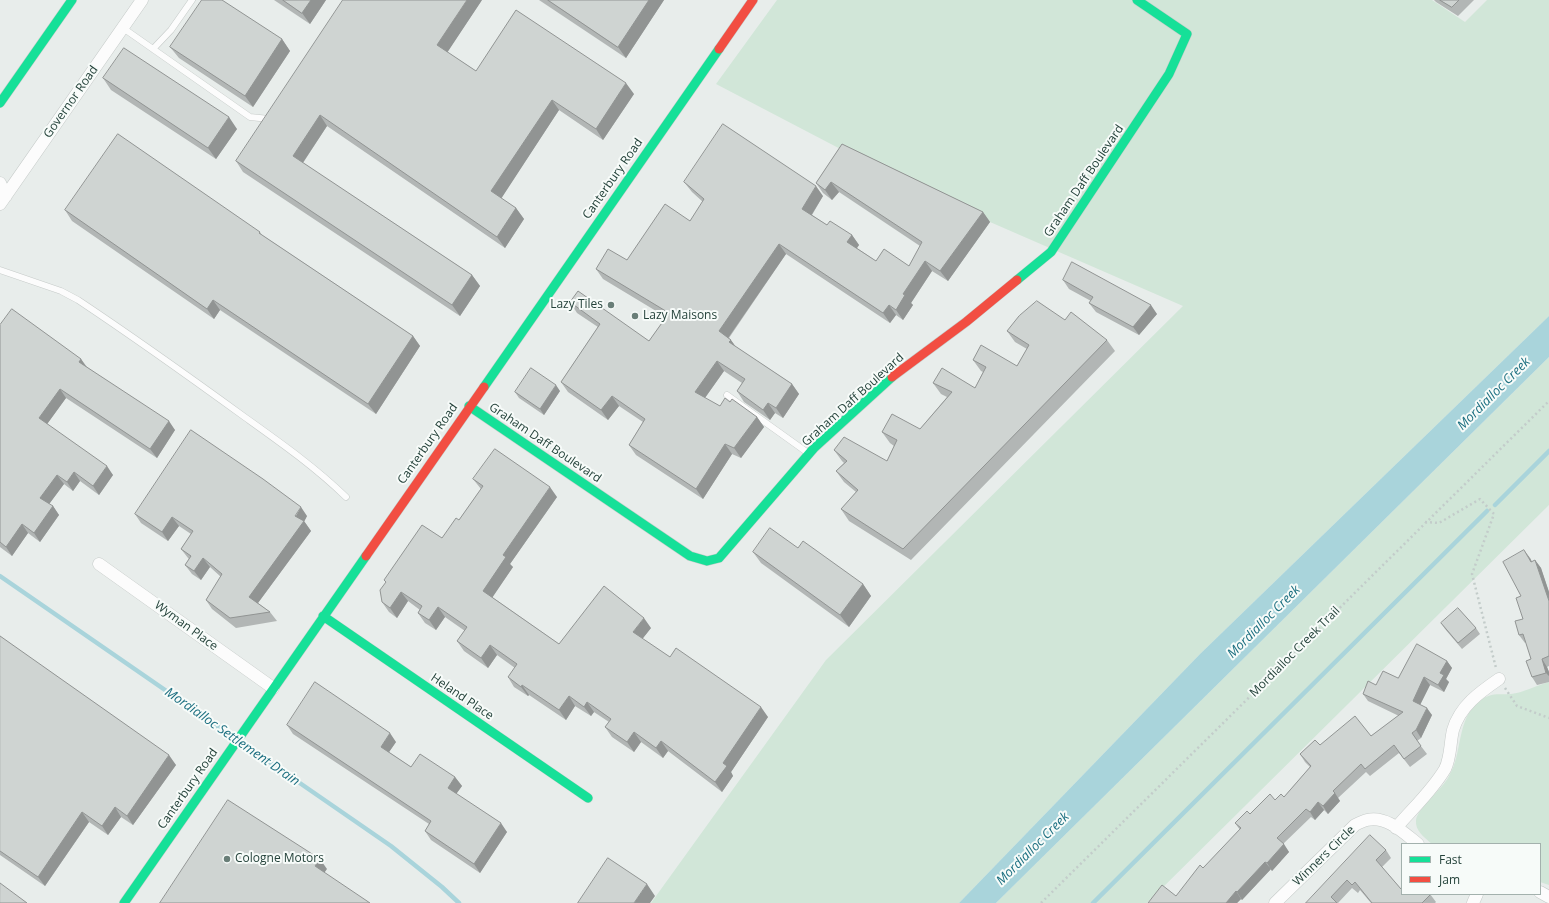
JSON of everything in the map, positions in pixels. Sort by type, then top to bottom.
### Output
[{"type":"street","points":[[0,104],[72,0]]},
{"type":"street","name":"Governor Road","points":[[3,200],[142,0]]},
{"type":"street","name":"Canterbury Road","points":[[124,903],[753,0]]},
{"type":"street","name":"Graham Daff Boulevard","points":[[470,406],[690,556],[708,561],[719,558],[742,534],[809,454],[891,378],[966,322],[1051,252],[1170,74],[1186,34],[1137,0]]},
{"type":"street","points":[[0,183],[3,200]]},
{"type":"street","name":"Wyman Place","points":[[99,564],[273,688]]},
{"type":"street","name":"Heland Place","points":[[323,616],[588,798]]},
{"type":"street","points":[[1396,828],[1434,784],[1445,768],[1454,729],[1461,712],[1478,693],[1499,679]]},
{"type":"street","name":"Winners Circle","points":[[1275,903],[1355,825],[1367,820],[1382,820],[1417,843]]},
{"type":"lane","points":[[154,49],[171,30],[192,0]]},
{"type":"lane","points":[[123,28],[250,117],[269,119],[273,113]]},
{"type":"lane","points":[[0,270],[61,291],[78,300],[193,379],[260,428],[314,468],[346,497]]},
{"type":"lane","points":[[727,395],[809,454]]},
{"type":"path","name":"Mordialloc Creek Trail","points":[[1041,903],[1425,522],[1549,402]]},
{"type":"path","points":[[1425,522],[1439,523],[1480,498],[1494,514],[1472,574],[1499,679],[1517,706],[1549,718]]},
{"type":"green space","points":[[777,0],[1432,0],[1465,22],[1487,0],[1549,0],[1549,316],[1200,654],[959,903],[651,903],[826,660],[1183,306],[990,222],[850,154],[716,84]]},
{"type":"green space","points":[[1549,357],[1549,505],[1147,903],[996,903]]},
{"type":"green space","points":[[1549,682],[1549,885],[1541,882],[1541,843],[1431,843],[1419,831],[1416,824],[1416,820],[1421,809],[1442,787],[1449,776],[1456,757],[1463,727],[1472,709],[1479,701],[1491,695],[1511,694],[1525,691]]},
{"type":"water","name":"Mordialloc Creek","points":[[1549,316],[1549,357],[996,903],[959,903],[1200,654]]},
{"type":"building","points":[[202,0],[222,0],[282,39],[245,96],[170,47]]},
{"type":"building","points":[[283,0],[311,0],[302,13]]},
{"type":"building","points":[[343,0],[467,0],[437,45],[476,71],[516,10],[626,83],[596,129],[552,100],[491,191],[516,208],[497,237],[320,115],[293,156],[472,275],[452,305],[236,161]]},
{"type":"building","points":[[548,0],[649,0],[618,47]]},
{"type":"building","points":[[1440,0],[1459,0],[1452,7]]},
{"type":"building","points":[[124,48],[229,117],[208,148],[103,78]]},
{"type":"building","points":[[723,124],[816,186],[802,209],[827,225],[830,221],[852,235],[847,242],[876,261],[884,249],[909,266],[922,242],[831,182],[825,190],[816,183],[842,144],[983,212],[940,271],[925,261],[903,294],[905,295],[896,310],[889,305],[883,313],[779,244],[719,331],[731,340],[729,342],[792,384],[776,408],[768,403],[763,410],[737,391],[745,379],[717,361],[695,392],[720,406],[725,398],[730,402],[732,399],[757,417],[734,448],[725,444],[696,489],[629,445],[645,419],[612,396],[601,410],[561,382],[600,324],[570,302],[578,291],[649,341],[669,313],[596,269],[608,249],[627,260],[665,204],[690,221],[704,199],[684,182]]},
{"type":"building","points":[[118,134],[260,232],[259,233],[413,336],[368,404],[213,300],[207,309],[65,210]]},
{"type":"building","points":[[1072,262],[1151,305],[1133,327],[1089,303],[1093,297],[1063,280]]},
{"type":"building","points":[[1037,301],[1065,320],[1071,312],[1107,340],[903,549],[841,509],[858,490],[836,471],[847,461],[834,450],[844,437],[887,461],[897,440],[882,432],[892,414],[920,429],[952,392],[933,383],[942,368],[975,388],[986,367],[973,360],[981,345],[1017,366],[1029,345],[1007,331],[1019,316]]},
{"type":"building","points":[[12,309],[81,359],[79,362],[169,421],[150,449],[60,389],[39,418],[107,466],[93,486],[74,472],[67,482],[57,475],[40,498],[53,506],[34,533],[22,524],[6,547],[0,542],[0,325]]},
{"type":"building","points":[[531,368],[556,385],[540,409],[515,392]]},
{"type":"building","points":[[191,430],[301,507],[295,516],[304,521],[249,597],[270,612],[230,618],[206,600],[222,574],[203,558],[194,571],[185,565],[191,556],[181,549],[193,531],[172,517],[162,532],[135,514]]},
{"type":"building","points":[[495,449],[550,487],[503,555],[506,557],[483,591],[559,644],[604,586],[644,618],[633,632],[670,657],[676,648],[761,707],[723,763],[727,766],[715,782],[661,741],[656,748],[634,732],[627,742],[605,727],[611,719],[587,702],[584,707],[569,696],[559,710],[522,685],[521,687],[508,677],[517,664],[490,645],[481,658],[457,641],[467,627],[438,607],[429,620],[418,613],[422,606],[401,592],[390,608],[382,602],[380,590],[386,582],[384,580],[422,525],[442,538],[456,518],[459,520],[483,486],[473,479]]},
{"type":"building","points":[[770,528],[798,548],[803,541],[863,584],[840,615],[753,552]]},
{"type":"building","points":[[1524,550],[1531,562],[1535,560],[1549,601],[1549,656],[1542,659],[1546,673],[1532,677],[1526,661],[1531,659],[1523,634],[1519,635],[1515,621],[1523,619],[1516,598],[1521,596],[1503,562]]},
{"type":"building","points":[[1458,608],[1476,628],[1458,643],[1441,623]]},
{"type":"building","points":[[0,636],[169,755],[127,816],[115,807],[102,826],[82,812],[38,877],[0,851]]},
{"type":"building","points":[[1417,644],[1447,661],[1440,673],[1444,675],[1438,685],[1424,677],[1413,701],[1427,708],[1416,730],[1412,733],[1421,746],[1404,759],[1394,745],[1365,769],[1361,764],[1333,791],[1335,793],[1323,806],[1318,802],[1310,812],[1306,809],[1277,838],[1284,844],[1267,863],[1265,862],[1237,892],[1236,891],[1226,903],[1148,903],[1162,885],[1176,896],[1200,865],[1203,868],[1241,828],[1235,823],[1247,811],[1250,814],[1270,794],[1275,800],[1281,794],[1284,797],[1311,766],[1300,754],[1315,740],[1320,745],[1355,716],[1371,736],[1403,712],[1363,694],[1368,681],[1376,685],[1383,671],[1398,678]]},
{"type":"building","points":[[315,682],[390,733],[381,747],[411,767],[420,754],[455,777],[448,788],[501,823],[474,864],[425,831],[431,821],[287,725]]},
{"type":"building","points":[[228,800],[320,859],[315,866],[370,903],[160,903]]},
{"type":"building","points":[[1370,835],[1386,850],[1376,860],[1401,889],[1401,895],[1430,895],[1422,903],[1372,903],[1355,882],[1352,885],[1347,880],[1331,897],[1337,903],[1306,903]]},
{"type":"building","points":[[608,858],[647,884],[634,903],[578,903]]},
{"type":"building","points":[[0,883],[27,903],[0,903]]},
{"type":"waterway","points":[[1495,505],[1549,451]]},
{"type":"waterway","points":[[1093,903],[1487,511]]},
{"type":"waterway","name":"Mordialloc Settlement Drain","points":[[0,576],[391,846],[442,887],[459,903]]},
{"type":"traffic: fast","points":[[0,103],[72,0]]},
{"type":"traffic: fast","points":[[1017,280],[1051,252],[1169,74],[1187,34],[1137,0]]},
{"type":"traffic: fast","points":[[484,387],[719,49]]},
{"type":"traffic: fast","points":[[469,406],[690,556],[707,561],[719,558],[814,448],[892,377]]},
{"type":"traffic: fast","points":[[124,903],[366,556]]},
{"type":"traffic: fast","points":[[323,616],[588,798]]},
{"type":"traffic: jam","points":[[719,49],[753,0]]},
{"type":"traffic: jam","points":[[892,377],[966,322],[1017,280]]},
{"type":"traffic: jam","points":[[366,556],[484,387]]},
{"type":"place","name":"Lazy Tiles","points":[[611,305]]},
{"type":"place","name":"Lazy Maisons","points":[[635,316]]},
{"type":"place","name":"Cologne Motors","points":[[227,859]]}]
